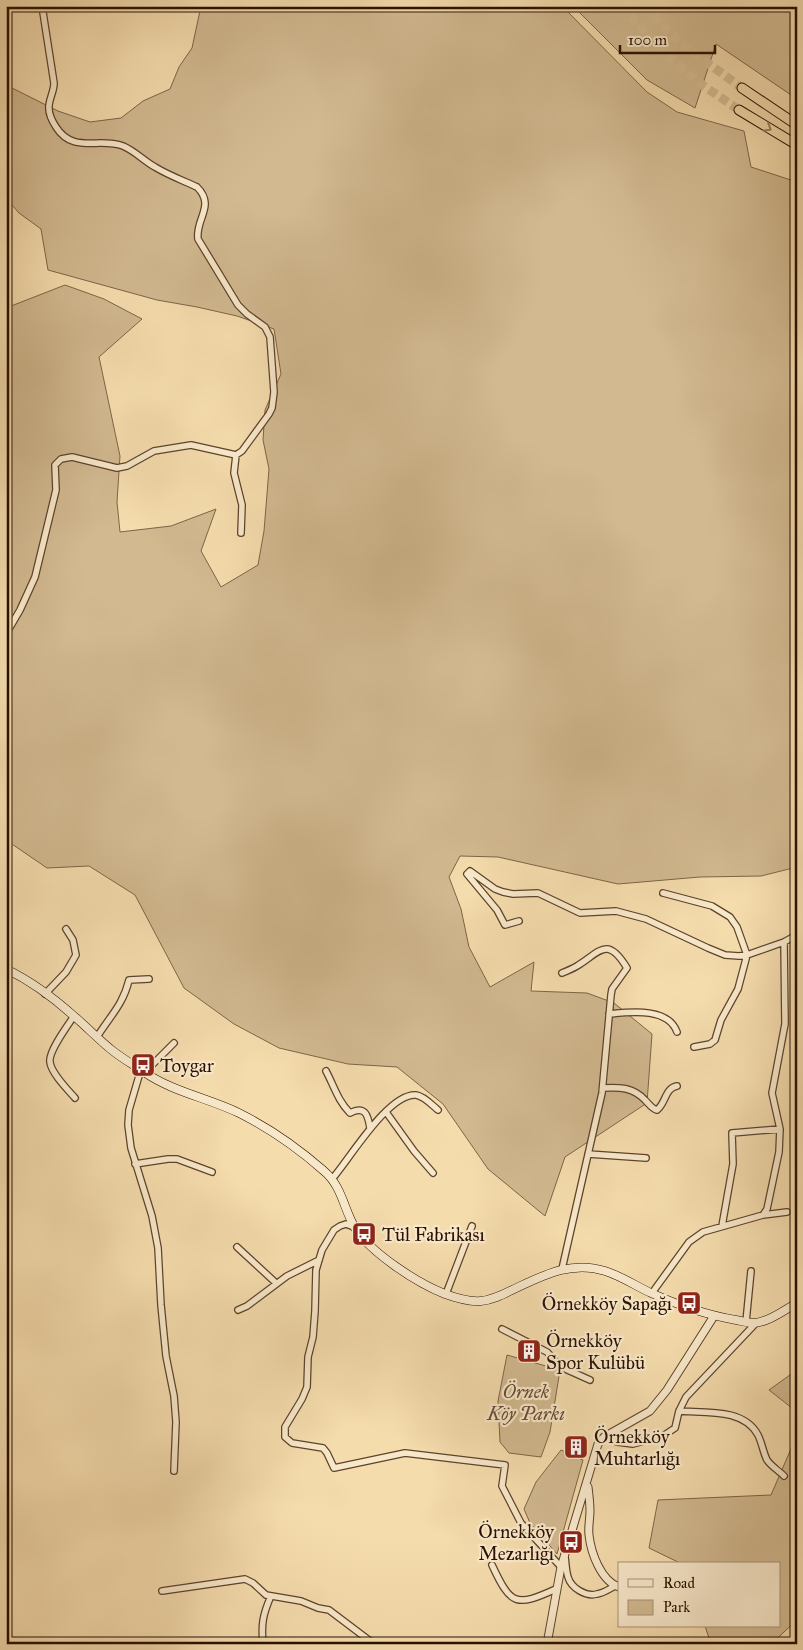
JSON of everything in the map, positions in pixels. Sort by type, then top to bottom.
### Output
[{"type":"highway","points":[[742,88],[797,125]]},
{"type":"highway","points":[[739,110],[797,145]]},
{"type":"main road","points":[[6,969],[19,976],[74,1016],[128,1062],[168,1085],[238,1113],[300,1151],[332,1179],[346,1205],[354,1226],[367,1243],[400,1268],[425,1284],[446,1294],[472,1301],[491,1299],[551,1272],[584,1267],[603,1270],[617,1275],[652,1293],[714,1316],[746,1322],[756,1323],[797,1303]]},
{"type":"street","points":[[6,634],[20,610],[35,577],[56,490],[54,467],[57,461],[72,457],[123,468],[154,451],[191,445],[236,455],[242,451],[253,437],[272,408],[274,392],[271,341],[268,332],[265,327],[238,305],[198,240],[198,228],[206,205],[204,195],[197,187],[155,167],[128,148],[113,143],[76,142],[64,136],[56,127],[49,110],[54,82],[42,6]]},
{"type":"street","points":[[236,455],[234,473],[242,505],[241,533]]},
{"type":"street","points":[[520,921],[505,925],[497,910],[467,874],[470,871],[494,889],[513,894],[538,893],[580,913],[616,911],[646,919],[725,955],[746,955],[784,942],[797,935]]},
{"type":"street","points":[[663,893],[712,906],[730,916],[746,955],[741,980],[734,997],[720,1020],[716,1040],[710,1044],[694,1047]]},
{"type":"street","points":[[45,994],[66,972],[76,955],[73,940],[66,929]]},
{"type":"street","points":[[763,1215],[767,1209],[779,1152],[780,1129],[772,1093],[785,1024],[784,942]]},
{"type":"street","points":[[562,973],[604,949],[615,951],[627,968],[612,989],[603,1088],[562,1269]]},
{"type":"street","points":[[97,1037],[122,1001],[129,980],[149,979]]},
{"type":"street","points":[[609,1014],[633,1011],[660,1015],[670,1022],[677,1032]]},
{"type":"street","points":[[74,1016],[59,1038],[50,1063],[58,1078],[75,1098]]},
{"type":"street","points":[[174,1042],[143,1071],[129,1110],[128,1125],[131,1148],[152,1216],[158,1248],[161,1305],[176,1422],[174,1471]]},
{"type":"street","points":[[326,1071],[337,1096],[346,1109],[350,1113],[359,1110],[364,1111],[370,1128]]},
{"type":"street","points":[[603,1088],[630,1089],[643,1097],[657,1110],[664,1103],[669,1090],[673,1086],[677,1086]]},
{"type":"street","points":[[332,1179],[370,1128],[397,1102],[417,1095],[424,1098],[438,1110]]},
{"type":"street","points":[[386,1112],[414,1151],[433,1173]]},
{"type":"street","points":[[722,1226],[733,1164],[732,1134],[780,1129]]},
{"type":"street","points":[[588,1154],[646,1158]]},
{"type":"street","points":[[135,1164],[177,1159],[212,1172]]},
{"type":"street","points":[[652,1293],[689,1242],[703,1232],[763,1215],[788,1212]]},
{"type":"street","points":[[354,1226],[346,1224],[334,1230],[322,1250],[316,1270],[313,1338],[308,1358],[306,1387],[302,1399],[285,1427],[285,1437],[292,1443],[323,1448],[334,1468],[405,1453],[505,1465],[502,1486],[520,1523],[561,1567]]},
{"type":"street","points":[[446,1294],[472,1226]]},
{"type":"street","points":[[237,1247],[276,1283]]},
{"type":"street","points":[[238,1310],[247,1306],[276,1283],[311,1262],[319,1260]]},
{"type":"street","points":[[746,1322],[751,1271]]},
{"type":"street","points":[[547,1644],[561,1567],[598,1444],[604,1437],[650,1411],[667,1390],[714,1316]]},
{"type":"street","points":[[604,1437],[617,1442],[634,1444],[654,1440],[671,1432],[675,1428],[679,1412],[686,1397],[756,1323]]},
{"type":"street","points":[[502,1329],[547,1352],[560,1367],[590,1380]]},
{"type":"street","points":[[679,1412],[727,1414],[740,1418],[752,1426],[758,1435],[768,1461],[784,1476]]},
{"type":"street","points":[[587,1482],[590,1509],[589,1535],[602,1574],[607,1581],[617,1587]]},
{"type":"street","points":[[565,1555],[568,1577],[571,1583],[582,1592],[594,1595],[617,1587]]},
{"type":"street","points":[[492,1565],[506,1591],[518,1600],[534,1599],[556,1589]]},
{"type":"street","points":[[162,1591],[245,1580],[253,1583],[266,1595],[301,1601],[328,1610],[374,1644]]},
{"type":"street","points":[[263,1644],[261,1629],[263,1614],[271,1596]]},
{"type":"green space","points":[[201,6],[562,6],[647,92],[677,112],[744,131],[751,167],[797,182],[797,867],[761,876],[700,877],[618,884],[498,857],[460,856],[449,877],[461,909],[469,947],[490,987],[534,962],[531,991],[587,993],[614,1003],[652,1034],[647,1103],[565,1157],[545,1216],[488,1169],[443,1104],[397,1067],[348,1064],[279,1048],[234,1024],[184,988],[135,895],[89,866],[47,868],[6,840],[6,308],[65,285],[104,299],[142,319],[99,357],[120,456],[117,502],[120,532],[171,526],[216,509],[201,551],[221,587],[258,565],[264,531],[269,469],[263,440],[265,410],[281,374],[274,329],[237,316],[157,300],[48,270],[41,229],[19,213],[6,198],[6,85],[58,111],[90,122],[121,118],[143,101],[170,89],[179,67],[192,48]]},
{"type":"green space","points":[[573,6],[797,6],[797,99],[716,44],[695,108],[647,80]]},
{"type":"green space","name":"Örnek Köy Parkı","points":[[507,1355],[560,1370],[550,1432],[541,1457],[509,1453],[500,1442],[498,1401]]},
{"type":"green space","points":[[797,1370],[797,1412],[769,1390]]},
{"type":"green space","points":[[797,1435],[797,1620],[771,1644],[711,1644],[706,1628],[780,1628],[780,1562],[678,1562],[649,1548],[658,1500],[771,1495]]},
{"type":"green space","points":[[561,1450],[583,1460],[557,1554],[530,1523],[524,1509],[536,1482]]},
{"type":"tunnel","points":[[621,6],[668,56],[701,84],[739,110]]},
{"type":"tunnel","points":[[644,6],[680,43],[742,88]]},
{"type":"place","name":"Toygar","points":[[143,1065]]},
{"type":"place","name":"Tül Fabrikası","points":[[364,1234]]},
{"type":"place","name":"Örnekköy Sapağı","points":[[689,1303]]},
{"type":"place","name":"Örnekköy Spor Kulübü","points":[[529,1351]]},
{"type":"place","name":"Örnekköy Muhtarlığı","points":[[576,1447]]},
{"type":"place","name":"Örnekköy Mezarlığı","points":[[571,1542]]}]
